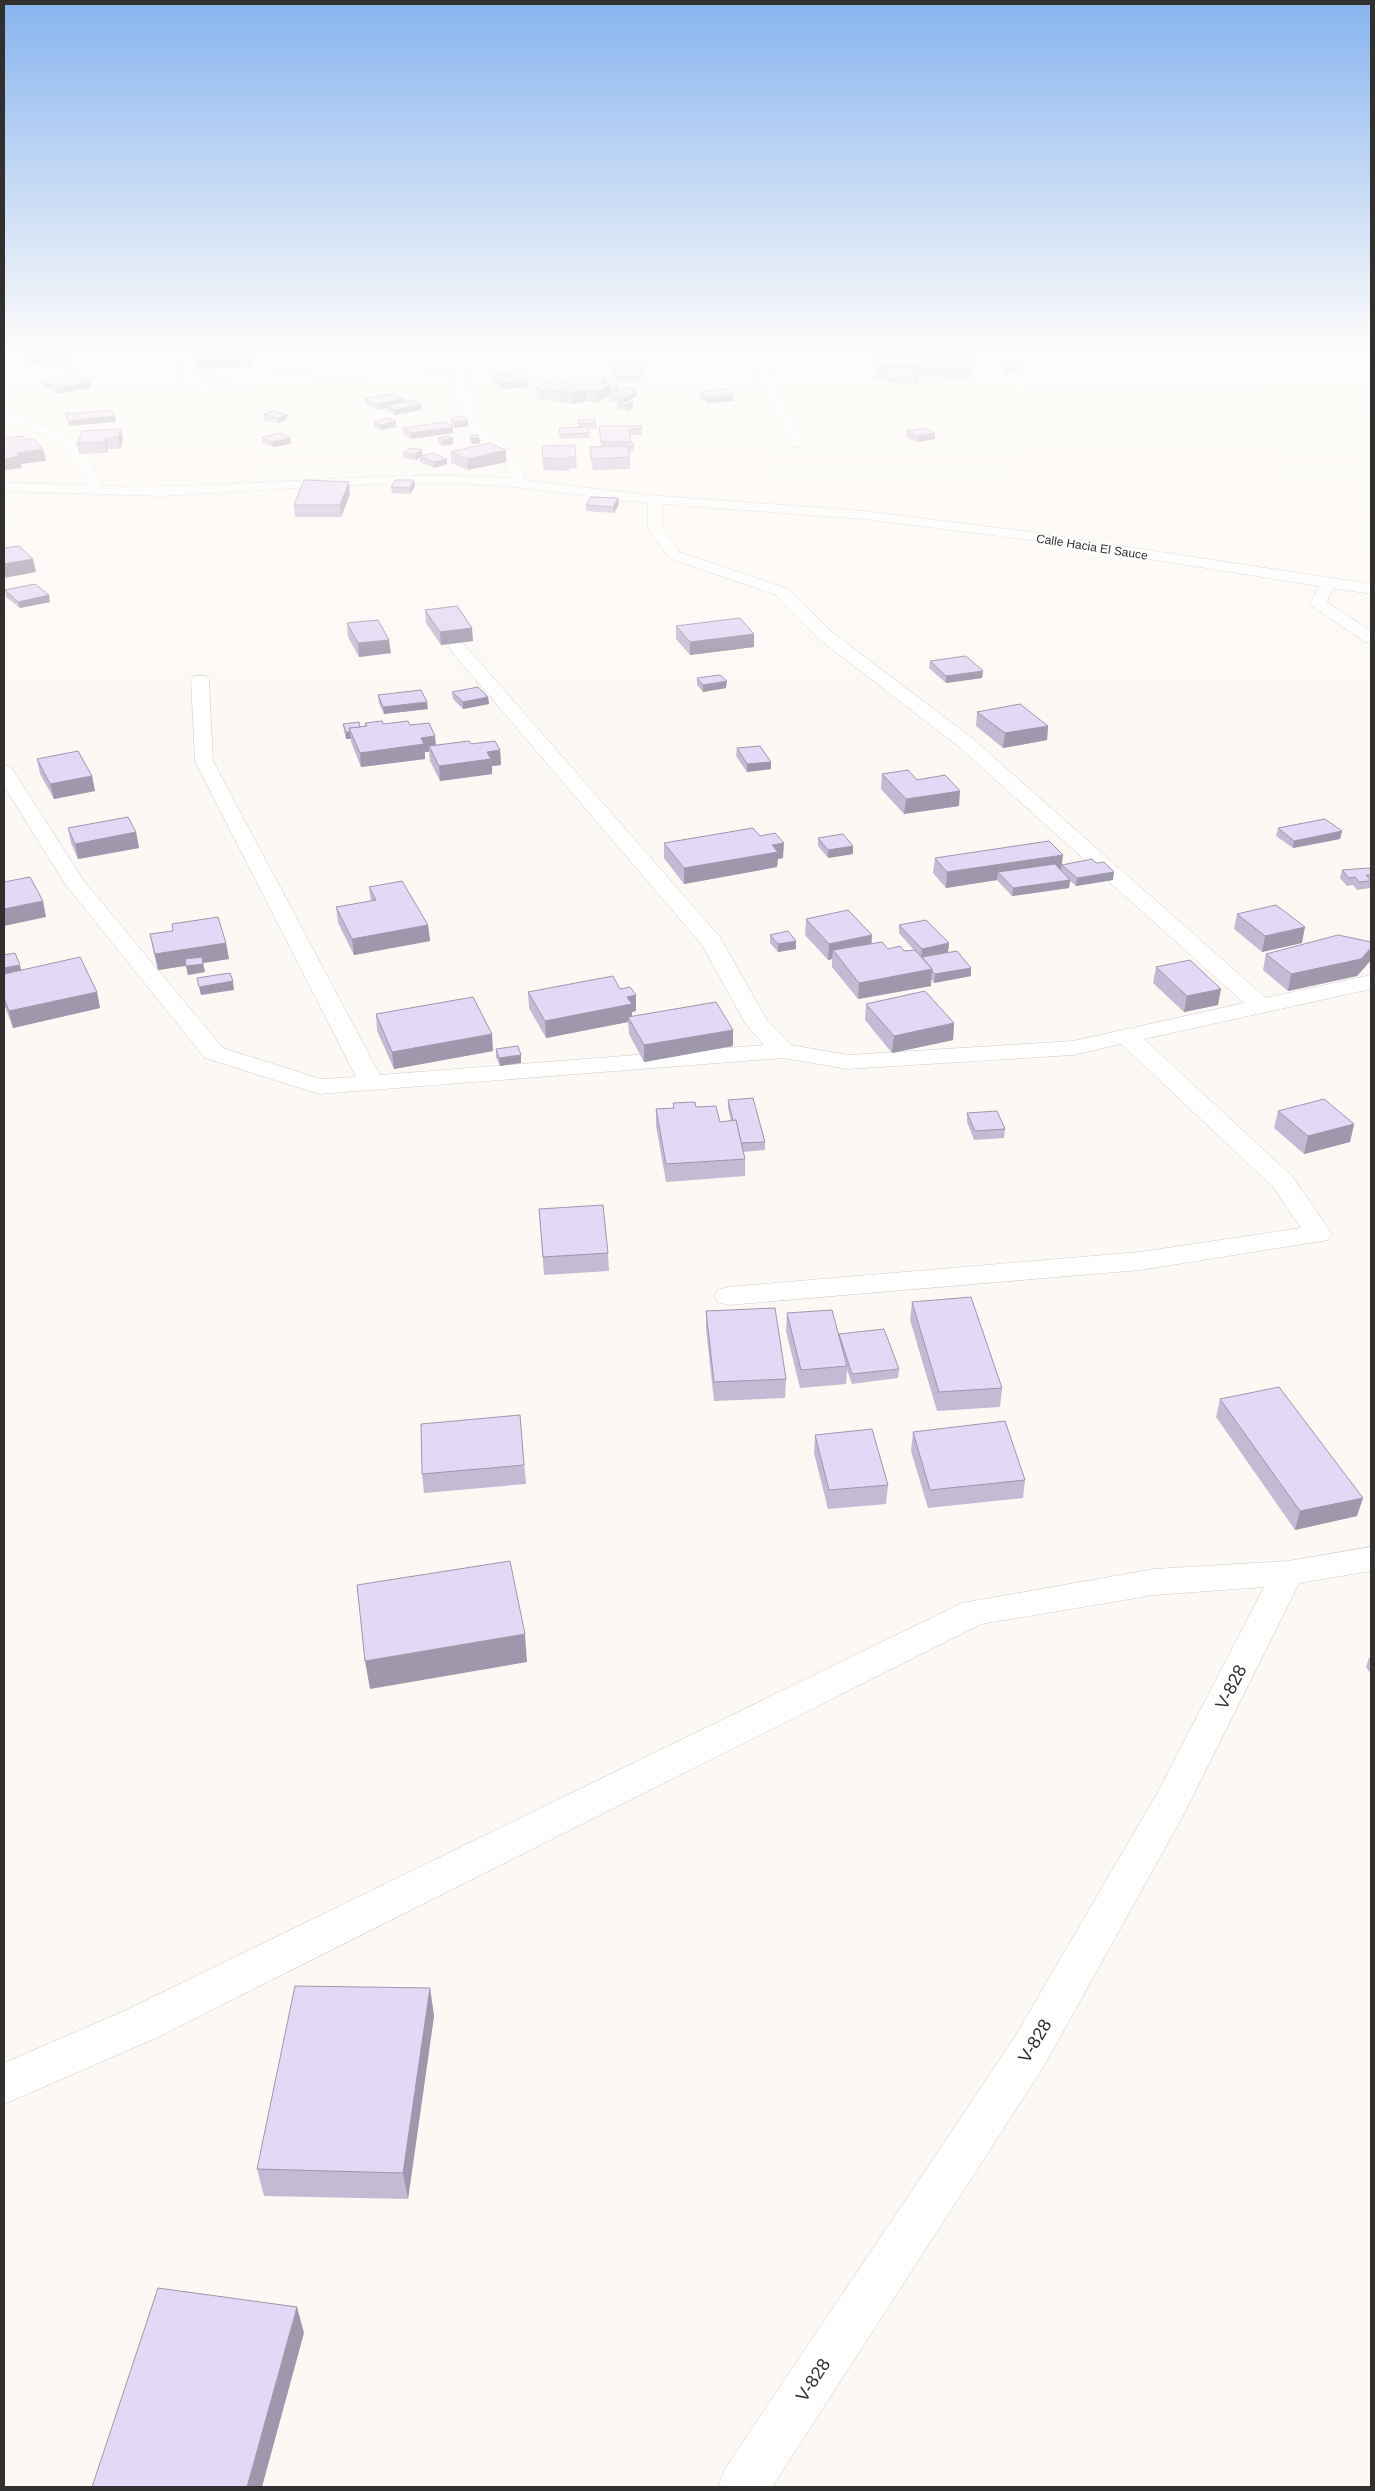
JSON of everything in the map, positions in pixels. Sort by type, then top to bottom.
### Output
[{"type":"street","points":[[89,470],[98,489]]},
{"type":"street","points":[[515,483],[518,474],[516,470]]},
{"type":"street","name":"Calle Hacia El Sauce","points":[[4,487],[161,492],[365,480],[457,479],[515,483],[656,499],[864,515],[1030,536],[1371,589]]},
{"type":"street","points":[[656,499],[655,528],[674,555],[782,592],[826,636],[965,742],[1261,1006]]},
{"type":"street","points":[[1328,583],[1318,603],[1371,638]]},
{"type":"street","points":[[457,647],[712,942],[757,1023],[783,1051]]},
{"type":"street","points":[[200,680],[204,761],[372,1083]]},
{"type":"street","points":[[4,771],[76,884],[214,1053],[319,1087],[783,1051],[848,1062],[1072,1048],[1371,982]]},
{"type":"street","points":[[728,1296],[1140,1261],[1318,1234],[1283,1182],[1126,1036]]},
{"type":"street","points":[[4,2084],[139,2025],[974,1612],[1154,1582],[1288,1573],[1371,1558]]},
{"type":"street","name":"V-828","points":[[743,2487],[1029,2052],[1172,1802],[1288,1573]]},
{"type":"building","points":[[304,480],[349,482],[340,505],[294,505]]},
{"type":"building","points":[[395,480],[414,480],[410,488],[391,487]]},
{"type":"building","points":[[591,497],[618,498],[613,507],[586,505]]},
{"type":"building","points":[[19,546],[33,559],[4,564],[4,548]]},
{"type":"building","points":[[35,584],[49,595],[18,602],[5,590]]},
{"type":"building","points":[[457,606],[472,628],[440,632],[425,610]]},
{"type":"building","points":[[740,618],[754,634],[690,642],[676,626]]},
{"type":"building","points":[[378,620],[389,640],[358,643],[347,623]]},
{"type":"building","points":[[966,656],[983,671],[946,676],[930,661]]},
{"type":"building","points":[[720,675],[727,681],[703,685],[697,678]]},
{"type":"building","points":[[478,687],[488,697],[463,702],[452,692]]},
{"type":"building","points":[[421,690],[427,702],[383,707],[378,695]]},
{"type":"building","points":[[1020,704],[1048,726],[1005,733],[977,712]]},
{"type":"building","points":[[382,721],[383,724],[408,721],[410,725],[429,723],[435,736],[421,738],[424,744],[360,753],[349,728],[367,726],[365,723]]},
{"type":"building","points":[[359,722],[360,727],[349,728],[350,732],[346,732],[343,724]]},
{"type":"building","points":[[469,741],[471,744],[495,741],[500,750],[487,752],[491,759],[439,766],[429,746]]},
{"type":"building","points":[[760,746],[771,762],[747,764],[737,748]]},
{"type":"building","points":[[78,751],[92,776],[50,784],[37,759]]},
{"type":"building","points":[[908,770],[917,780],[945,775],[960,791],[906,799],[882,774]]},
{"type":"building","points":[[128,817],[136,832],[75,844],[68,828]]},
{"type":"building","points":[[1325,819],[1342,831],[1294,841],[1278,828]]},
{"type":"building","points":[[753,828],[760,836],[775,833],[784,843],[772,845],[778,852],[684,868],[664,843]]},
{"type":"building","points":[[843,834],[853,846],[828,850],[818,838]]},
{"type":"building","points":[[1049,841],[1063,855],[947,872],[935,858]]},
{"type":"building","points":[[1092,859],[1096,863],[1104,862],[1114,872],[1077,878],[1062,865]]},
{"type":"building","points":[[1055,864],[1070,880],[1013,888],[998,872]]},
{"type":"building","points":[[1369,868],[1371,875],[1366,875],[1371,881],[1359,882],[1355,877],[1349,878],[1342,870]]},
{"type":"building","points":[[30,877],[43,901],[4,909],[4,882]]},
{"type":"building","points":[[402,881],[428,925],[352,939],[336,907],[376,900],[369,887]]},
{"type":"building","points":[[1276,905],[1305,927],[1265,936],[1237,914]]},
{"type":"building","points":[[848,910],[872,935],[829,944],[806,919]]},
{"type":"building","points":[[218,917],[226,943],[155,954],[150,934],[173,931],[172,924]]},
{"type":"building","points":[[926,920],[949,943],[922,949],[899,925]]},
{"type":"building","points":[[788,931],[796,941],[778,944],[770,935]]},
{"type":"building","points":[[1338,935],[1371,942],[1371,948],[1361,959],[1291,974],[1266,954]]},
{"type":"building","points":[[882,942],[888,949],[900,946],[904,951],[915,950],[932,969],[859,983],[833,950]]},
{"type":"building","points":[[957,951],[971,968],[935,974],[922,957]]},
{"type":"building","points":[[15,953],[20,965],[4,968],[4,955]]},
{"type":"building","points":[[80,957],[97,992],[9,1011],[4,998],[4,974]]},
{"type":"building","points":[[202,957],[203,964],[186,966],[185,959]]},
{"type":"building","points":[[1190,960],[1221,989],[1187,996],[1156,967]]},
{"type":"building","points":[[230,973],[233,981],[199,987],[197,978]]},
{"type":"building","points":[[613,976],[620,989],[630,987],[636,995],[627,997],[632,1004],[545,1021],[528,992]]},
{"type":"building","points":[[925,991],[954,1023],[894,1036],[866,1004]]},
{"type":"building","points":[[473,997],[492,1034],[392,1052],[376,1014]]},
{"type":"building","points":[[716,1002],[733,1030],[644,1045],[628,1017]]},
{"type":"building","points":[[518,1046],[521,1055],[499,1058],[496,1049]]},
{"type":"building","points":[[753,1098],[765,1142],[741,1143],[736,1120],[733,1121],[728,1100]]},
{"type":"building","points":[[1324,1099],[1354,1124],[1308,1136],[1278,1111]]},
{"type":"building","points":[[695,1102],[696,1107],[716,1106],[720,1122],[736,1120],[745,1159],[666,1164],[656,1109],[674,1108],[673,1103]]},
{"type":"building","points":[[997,1111],[1005,1129],[975,1131],[967,1113]]},
{"type":"building","points":[[603,1205],[608,1253],[543,1257],[539,1209]]},
{"type":"building","points":[[971,1297],[1002,1388],[939,1392],[912,1302]]},
{"type":"building","points":[[775,1308],[786,1379],[714,1382],[706,1311]]},
{"type":"building","points":[[832,1310],[847,1366],[801,1370],[787,1313]]},
{"type":"building","points":[[884,1329],[899,1369],[852,1374],[839,1334]]},
{"type":"building","points":[[1279,1387],[1363,1498],[1300,1511],[1220,1399]]},
{"type":"building","points":[[520,1415],[524,1465],[422,1474],[421,1424]]},
{"type":"building","points":[[1005,1421],[1025,1480],[930,1490],[913,1432]]},
{"type":"building","points":[[872,1429],[888,1485],[829,1490],[815,1435]]},
{"type":"building","points":[[510,1561],[525,1634],[365,1661],[357,1585]]},
{"type":"building","points":[[295,1986],[430,1988],[403,2173],[257,2169]]},
{"type":"building","points":[[158,2288],[297,2307],[247,2487],[92,2487]]}]
